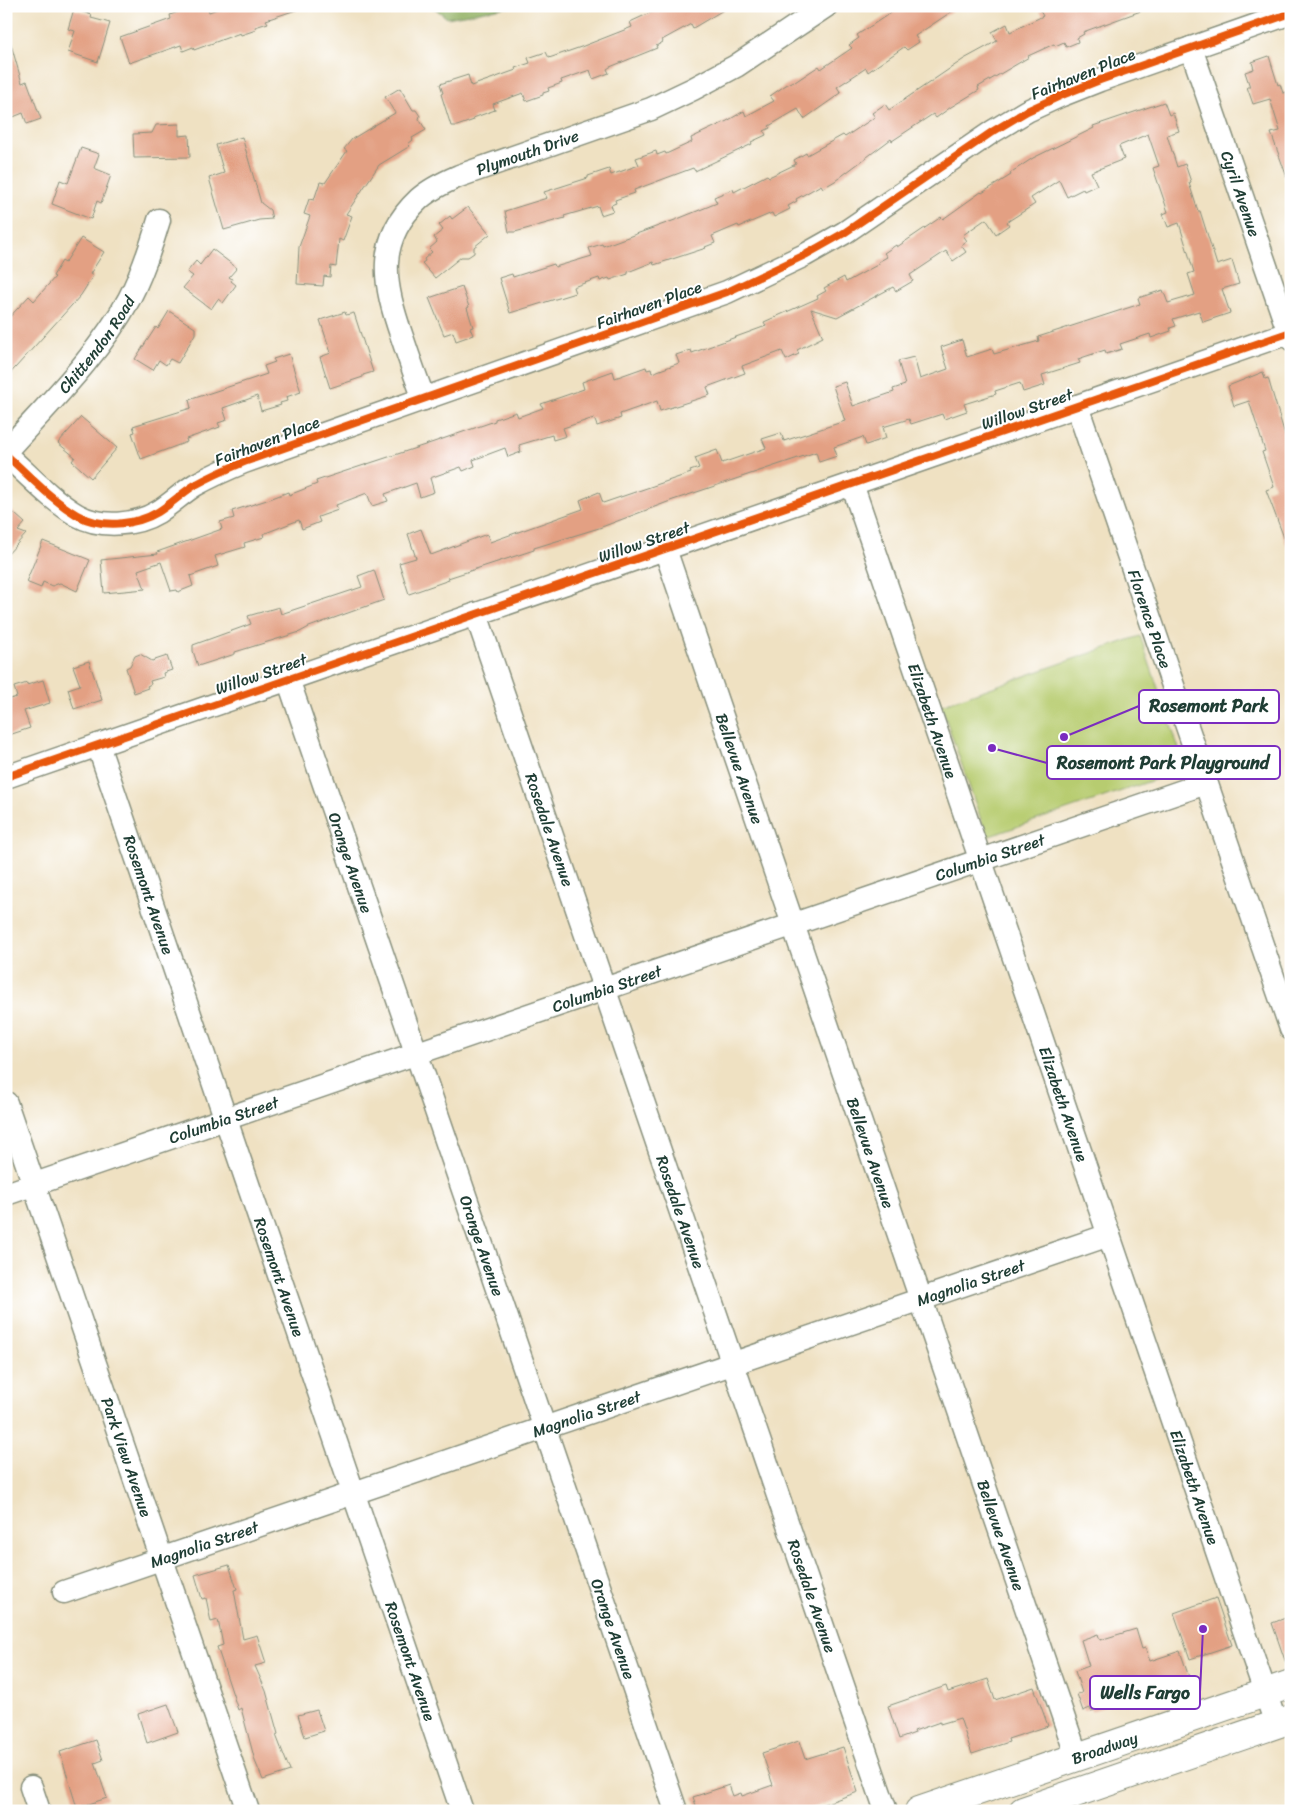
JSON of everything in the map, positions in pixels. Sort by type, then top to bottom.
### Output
[{"type":"main road","name":"Broadway","points":[[919,1811],[1291,1684]]},
{"type":"main road","name":"Broadway","points":[[1023,1811],[1283,1722]]},
{"type":"street","name":"Plymouth Drive","points":[[424,399],[391,306],[386,270],[388,252],[394,232],[405,215],[420,198],[437,186],[459,176],[620,120],[693,89],[736,66],[826,6]]},
{"type":"street","name":"Fairhaven Place","points":[[6,453],[61,504],[78,516],[96,522],[138,521],[156,513],[195,485],[244,462],[687,307],[765,275],[844,233],[992,132],[1027,111],[1085,86],[1291,12]]},
{"type":"street","name":"Cyril Avenue","points":[[1191,48],[1290,335]]},
{"type":"street","name":"Chittendon Road","points":[[6,453],[76,372],[114,324],[141,273],[159,220]]},
{"type":"street","name":"Willow Street","points":[[6,777],[1077,406],[1290,335]]},
{"type":"street","name":"Florence Place","points":[[1077,406],[1291,1029]]},
{"type":"street","name":"Elizabeth Avenue","points":[[852,484],[1265,1693],[1283,1722]]},
{"type":"street","name":"Bellevue Avenue","points":[[665,549],[1077,1757]]},
{"type":"street","name":"Rosedale Avenue","points":[[476,614],[886,1811]]},
{"type":"street","name":"Orange Avenue","points":[[288,679],[676,1811]]},
{"type":"street","name":"Rosemont Avenue","points":[[98,745],[462,1811]]},
{"type":"street","name":"Columbia Street","points":[[6,1194],[1206,783]]},
{"type":"street","name":"Park View Avenue","points":[[6,1103],[248,1811]]},
{"type":"street","name":"Magnolia Street","points":[[64,1592],[1109,1235]]},
{"type":"street","points":[[31,1787],[39,1811]]},
{"type":"green space","points":[[432,6],[513,6],[447,18]]},
{"type":"green space","points":[[1140,636],[1186,769],[987,837],[941,705]]},
{"type":"building","points":[[194,6],[207,6],[209,12],[225,6],[298,6],[299,9],[266,20],[268,23],[255,27],[256,30],[241,35],[240,33],[194,50],[193,47],[183,51],[181,45],[129,63],[120,37],[171,19],[170,15]]},
{"type":"building","points":[[665,6],[730,6],[693,28],[691,24],[662,40],[663,42],[656,46],[657,48],[610,67],[607,69],[609,73],[593,79],[590,70],[561,80],[562,83],[548,88],[549,91],[543,93],[543,95],[526,101],[523,93],[493,104],[495,110],[473,118],[474,120],[457,126],[451,126],[441,94],[443,93],[440,84],[468,75],[471,86],[516,70],[515,68],[530,63],[528,58],[546,52],[549,58],[632,27],[630,22]]},
{"type":"building","points":[[901,6],[960,6],[915,36],[919,42],[907,50],[904,47],[868,72],[866,68],[837,87],[841,93],[804,119],[798,109],[769,126],[770,128],[764,131],[766,135],[751,142],[752,144],[695,171],[693,168],[634,190],[635,193],[615,200],[616,203],[611,205],[613,211],[601,215],[598,206],[564,216],[565,218],[509,232],[505,211],[547,198],[544,192],[588,178],[588,176],[609,169],[611,175],[639,165],[636,158],[656,151],[657,155],[665,152],[666,154],[692,142],[691,138],[744,111],[746,116],[774,101],[770,96],[786,85],[795,82],[819,66],[821,69],[852,48],[849,45],[859,38],[857,35]]},
{"type":"building","points":[[1052,6],[1149,6],[1149,8],[1083,32],[1084,34],[1077,38],[1078,42],[1066,47],[1064,42],[1055,46],[1054,44],[1028,56],[978,87],[979,90],[936,118],[933,114],[892,141],[891,139],[835,181],[823,188],[821,185],[796,199],[797,201],[788,206],[790,209],[774,217],[772,213],[712,236],[715,243],[706,248],[654,265],[653,262],[610,280],[609,278],[600,281],[599,278],[573,287],[575,293],[510,313],[499,278],[512,274],[513,277],[554,264],[555,267],[592,256],[589,248],[602,244],[603,246],[717,203],[714,197],[733,189],[734,192],[767,175],[769,177],[796,164],[794,160],[806,153],[807,155],[843,135],[845,137],[875,117],[872,113],[885,104],[889,110],[964,59],[997,41],[992,32],[1007,24],[1010,32],[1043,16],[1040,11]]},
{"type":"building","points":[[74,9],[92,15],[91,18],[110,23],[98,62],[68,52],[75,31],[68,29]]},
{"type":"building","points":[[10,41],[22,83],[27,81],[41,119],[27,124],[23,113],[6,120],[6,42]]},
{"type":"building","points":[[1269,56],[1278,85],[1280,84],[1283,93],[1286,92],[1291,106],[1291,183],[1289,183],[1271,133],[1280,131],[1270,99],[1253,104],[1247,87],[1250,87],[1245,72],[1254,69],[1252,62]]},
{"type":"building","points":[[400,88],[413,110],[416,110],[420,116],[419,119],[426,130],[412,138],[413,140],[408,144],[410,146],[379,165],[346,214],[352,216],[343,241],[339,239],[336,267],[331,266],[330,277],[324,276],[323,286],[297,284],[299,247],[310,216],[304,214],[309,199],[314,200],[320,182],[325,183],[347,151],[344,149],[352,139],[395,113],[385,97]]},
{"type":"building","points":[[1164,102],[1169,115],[1173,113],[1179,131],[1167,135],[1177,167],[1185,164],[1191,182],[1189,183],[1217,265],[1232,260],[1239,284],[1222,289],[1230,313],[1203,322],[1199,311],[1173,319],[1176,326],[1170,328],[1171,331],[1151,338],[1150,334],[1120,344],[1122,349],[1106,354],[1105,350],[1078,359],[1080,363],[1042,375],[1045,385],[1023,392],[1020,383],[995,391],[996,394],[964,404],[967,411],[944,419],[942,414],[911,424],[909,419],[883,427],[886,438],[866,445],[863,437],[834,447],[837,456],[819,462],[816,452],[673,500],[599,528],[448,578],[449,580],[409,594],[399,563],[416,558],[408,534],[421,529],[431,555],[487,534],[490,542],[583,509],[580,500],[599,492],[603,503],[691,473],[690,471],[699,468],[695,458],[717,450],[722,463],[766,448],[762,439],[781,433],[784,441],[845,421],[833,386],[845,382],[853,406],[894,392],[893,389],[905,385],[898,361],[914,357],[920,379],[948,369],[941,347],[962,340],[967,357],[992,349],[994,354],[1039,341],[1038,337],[1140,304],[1138,298],[1163,290],[1168,303],[1195,295],[1188,274],[1194,272],[1179,223],[1168,227],[1163,214],[1168,212],[1153,168],[1159,166],[1148,134],[1119,146],[1124,159],[1091,172],[1097,185],[1067,197],[1059,180],[1031,198],[1035,204],[1007,222],[1009,225],[996,234],[986,219],[963,235],[967,241],[961,245],[966,252],[953,261],[946,251],[910,275],[913,281],[896,291],[893,287],[837,317],[811,309],[823,337],[797,350],[799,354],[786,360],[782,351],[742,366],[745,373],[707,387],[710,395],[660,411],[657,401],[620,414],[621,418],[597,426],[594,418],[563,428],[566,436],[553,440],[552,435],[519,445],[521,452],[508,457],[505,448],[473,460],[475,466],[463,471],[461,467],[430,478],[434,492],[420,497],[416,483],[385,494],[388,501],[372,506],[367,493],[336,505],[338,510],[318,517],[320,522],[302,529],[299,520],[263,534],[264,537],[244,543],[245,547],[215,556],[218,566],[190,576],[193,586],[178,592],[177,590],[171,591],[161,562],[138,570],[145,589],[104,593],[101,560],[158,554],[157,552],[222,529],[220,522],[234,518],[232,511],[288,492],[289,495],[317,484],[316,481],[495,421],[495,419],[516,412],[518,417],[543,408],[541,404],[584,389],[582,382],[613,371],[615,378],[646,367],[647,370],[651,369],[652,373],[679,363],[676,355],[691,350],[692,353],[766,326],[764,322],[818,298],[817,296],[826,291],[824,288],[844,277],[846,282],[879,264],[878,262],[887,257],[884,253],[896,245],[897,247],[941,217],[943,219],[981,192],[1011,175],[1010,173],[1033,158],[1094,128],[1093,126]]},
{"type":"building","points":[[179,124],[179,136],[189,135],[190,157],[134,158],[133,134],[152,133],[156,125]]},
{"type":"building","points":[[242,137],[261,203],[270,210],[272,219],[259,220],[224,230],[209,178],[224,173],[216,145]]},
{"type":"building","points":[[81,148],[99,154],[94,168],[111,175],[101,203],[97,201],[91,219],[52,204],[60,180],[68,183]]},
{"type":"building","points":[[468,207],[490,234],[474,247],[474,253],[468,257],[461,257],[435,278],[422,263],[432,252],[429,249],[437,242],[434,237],[443,230],[439,225],[450,216],[452,219]]},
{"type":"building","points":[[81,238],[104,252],[90,274],[93,276],[81,295],[6,378],[6,321],[29,296],[34,301],[55,277],[53,276],[62,261],[65,263]]},
{"type":"building","points":[[212,249],[237,268],[229,277],[236,285],[223,303],[218,299],[211,309],[183,288],[193,276],[187,272],[196,261],[200,265]]},
{"type":"building","points":[[462,287],[469,307],[467,308],[473,327],[470,328],[473,335],[456,341],[453,332],[444,335],[429,298]]},
{"type":"building","points":[[169,311],[195,328],[195,334],[178,363],[170,359],[166,365],[159,360],[153,370],[135,359]]},
{"type":"building","points":[[345,312],[346,315],[354,313],[373,372],[330,388],[320,357],[331,353],[320,320]]},
{"type":"building","points":[[289,354],[301,392],[286,397],[287,401],[280,403],[281,405],[261,411],[257,396],[223,408],[227,420],[218,423],[220,427],[186,439],[187,442],[141,459],[132,433],[135,432],[133,426],[191,408],[189,400],[267,374],[264,366],[275,362],[273,359]]},
{"type":"building","points":[[1263,372],[1265,379],[1268,378],[1291,455],[1291,551],[1289,551],[1266,490],[1274,487],[1262,452],[1265,451],[1249,401],[1234,406],[1228,386]]},
{"type":"building","points":[[81,417],[117,448],[91,478],[72,461],[75,457],[58,443]]},
{"type":"building","points":[[6,506],[25,523],[18,531],[26,534],[6,556]]},
{"type":"building","points":[[43,541],[90,560],[77,591],[60,583],[52,586],[43,582],[41,588],[26,582]]},
{"type":"building","points":[[374,570],[384,600],[300,632],[235,652],[235,654],[198,666],[193,645],[251,624],[248,616],[279,607],[281,614],[362,587],[358,576]]},
{"type":"building","points":[[140,654],[152,661],[167,656],[172,670],[163,673],[164,677],[150,681],[151,684],[147,686],[148,688],[134,693],[126,668],[130,666],[135,656]]},
{"type":"building","points":[[89,661],[102,700],[74,709],[68,689],[80,685],[73,666]]},
{"type":"building","points":[[43,680],[50,703],[24,711],[30,728],[6,736],[6,700],[17,697],[14,687]]},
{"type":"building","points":[[229,1565],[237,1589],[234,1590],[243,1639],[257,1635],[266,1663],[255,1666],[266,1691],[278,1734],[276,1735],[290,1771],[263,1780],[255,1761],[241,1708],[238,1710],[217,1647],[223,1645],[218,1620],[211,1622],[206,1598],[202,1599],[195,1575]]},
{"type":"building","points":[[1216,1598],[1232,1645],[1190,1659],[1174,1613]]},
{"type":"building","points":[[1291,1616],[1291,1669],[1288,1669],[1272,1623]]},
{"type":"building","points":[[1136,1629],[1142,1649],[1145,1648],[1150,1661],[1180,1651],[1190,1680],[1091,1711],[1090,1708],[1083,1711],[1077,1694],[1082,1693],[1075,1671],[1089,1666],[1081,1640],[1098,1634],[1100,1640]]},
{"type":"building","points":[[988,1679],[995,1700],[1034,1687],[1048,1726],[1008,1739],[1009,1742],[972,1754],[960,1718],[940,1724],[940,1722],[914,1731],[915,1733],[899,1739],[888,1706],[946,1686],[948,1692]]},
{"type":"building","points":[[168,1704],[178,1732],[147,1743],[138,1714]]},
{"type":"building","points":[[317,1710],[324,1731],[305,1737],[298,1715]]},
{"type":"building","points":[[96,1740],[103,1760],[95,1763],[107,1798],[77,1808],[60,1752]]},
{"type":"building","points":[[799,1741],[805,1759],[843,1747],[858,1792],[804,1811],[698,1811],[693,1797],[729,1785],[733,1796],[741,1793],[742,1796],[773,1785],[762,1753]]},
{"type":"cycle path","points":[[6,455],[67,509],[86,519],[118,524],[149,517],[195,485],[244,462],[727,292],[805,255],[844,233],[992,132],[1027,111],[1100,80],[1291,13]]},
{"type":"cycle path","points":[[6,777],[1291,332]]},
{"type":"place","name":"Rosemont Park","points":[[1064,737]]},
{"type":"place","name":"Rosemont Park Playground","points":[[992,748]]},
{"type":"place","name":"Wells Fargo","points":[[1203,1629]]}]
